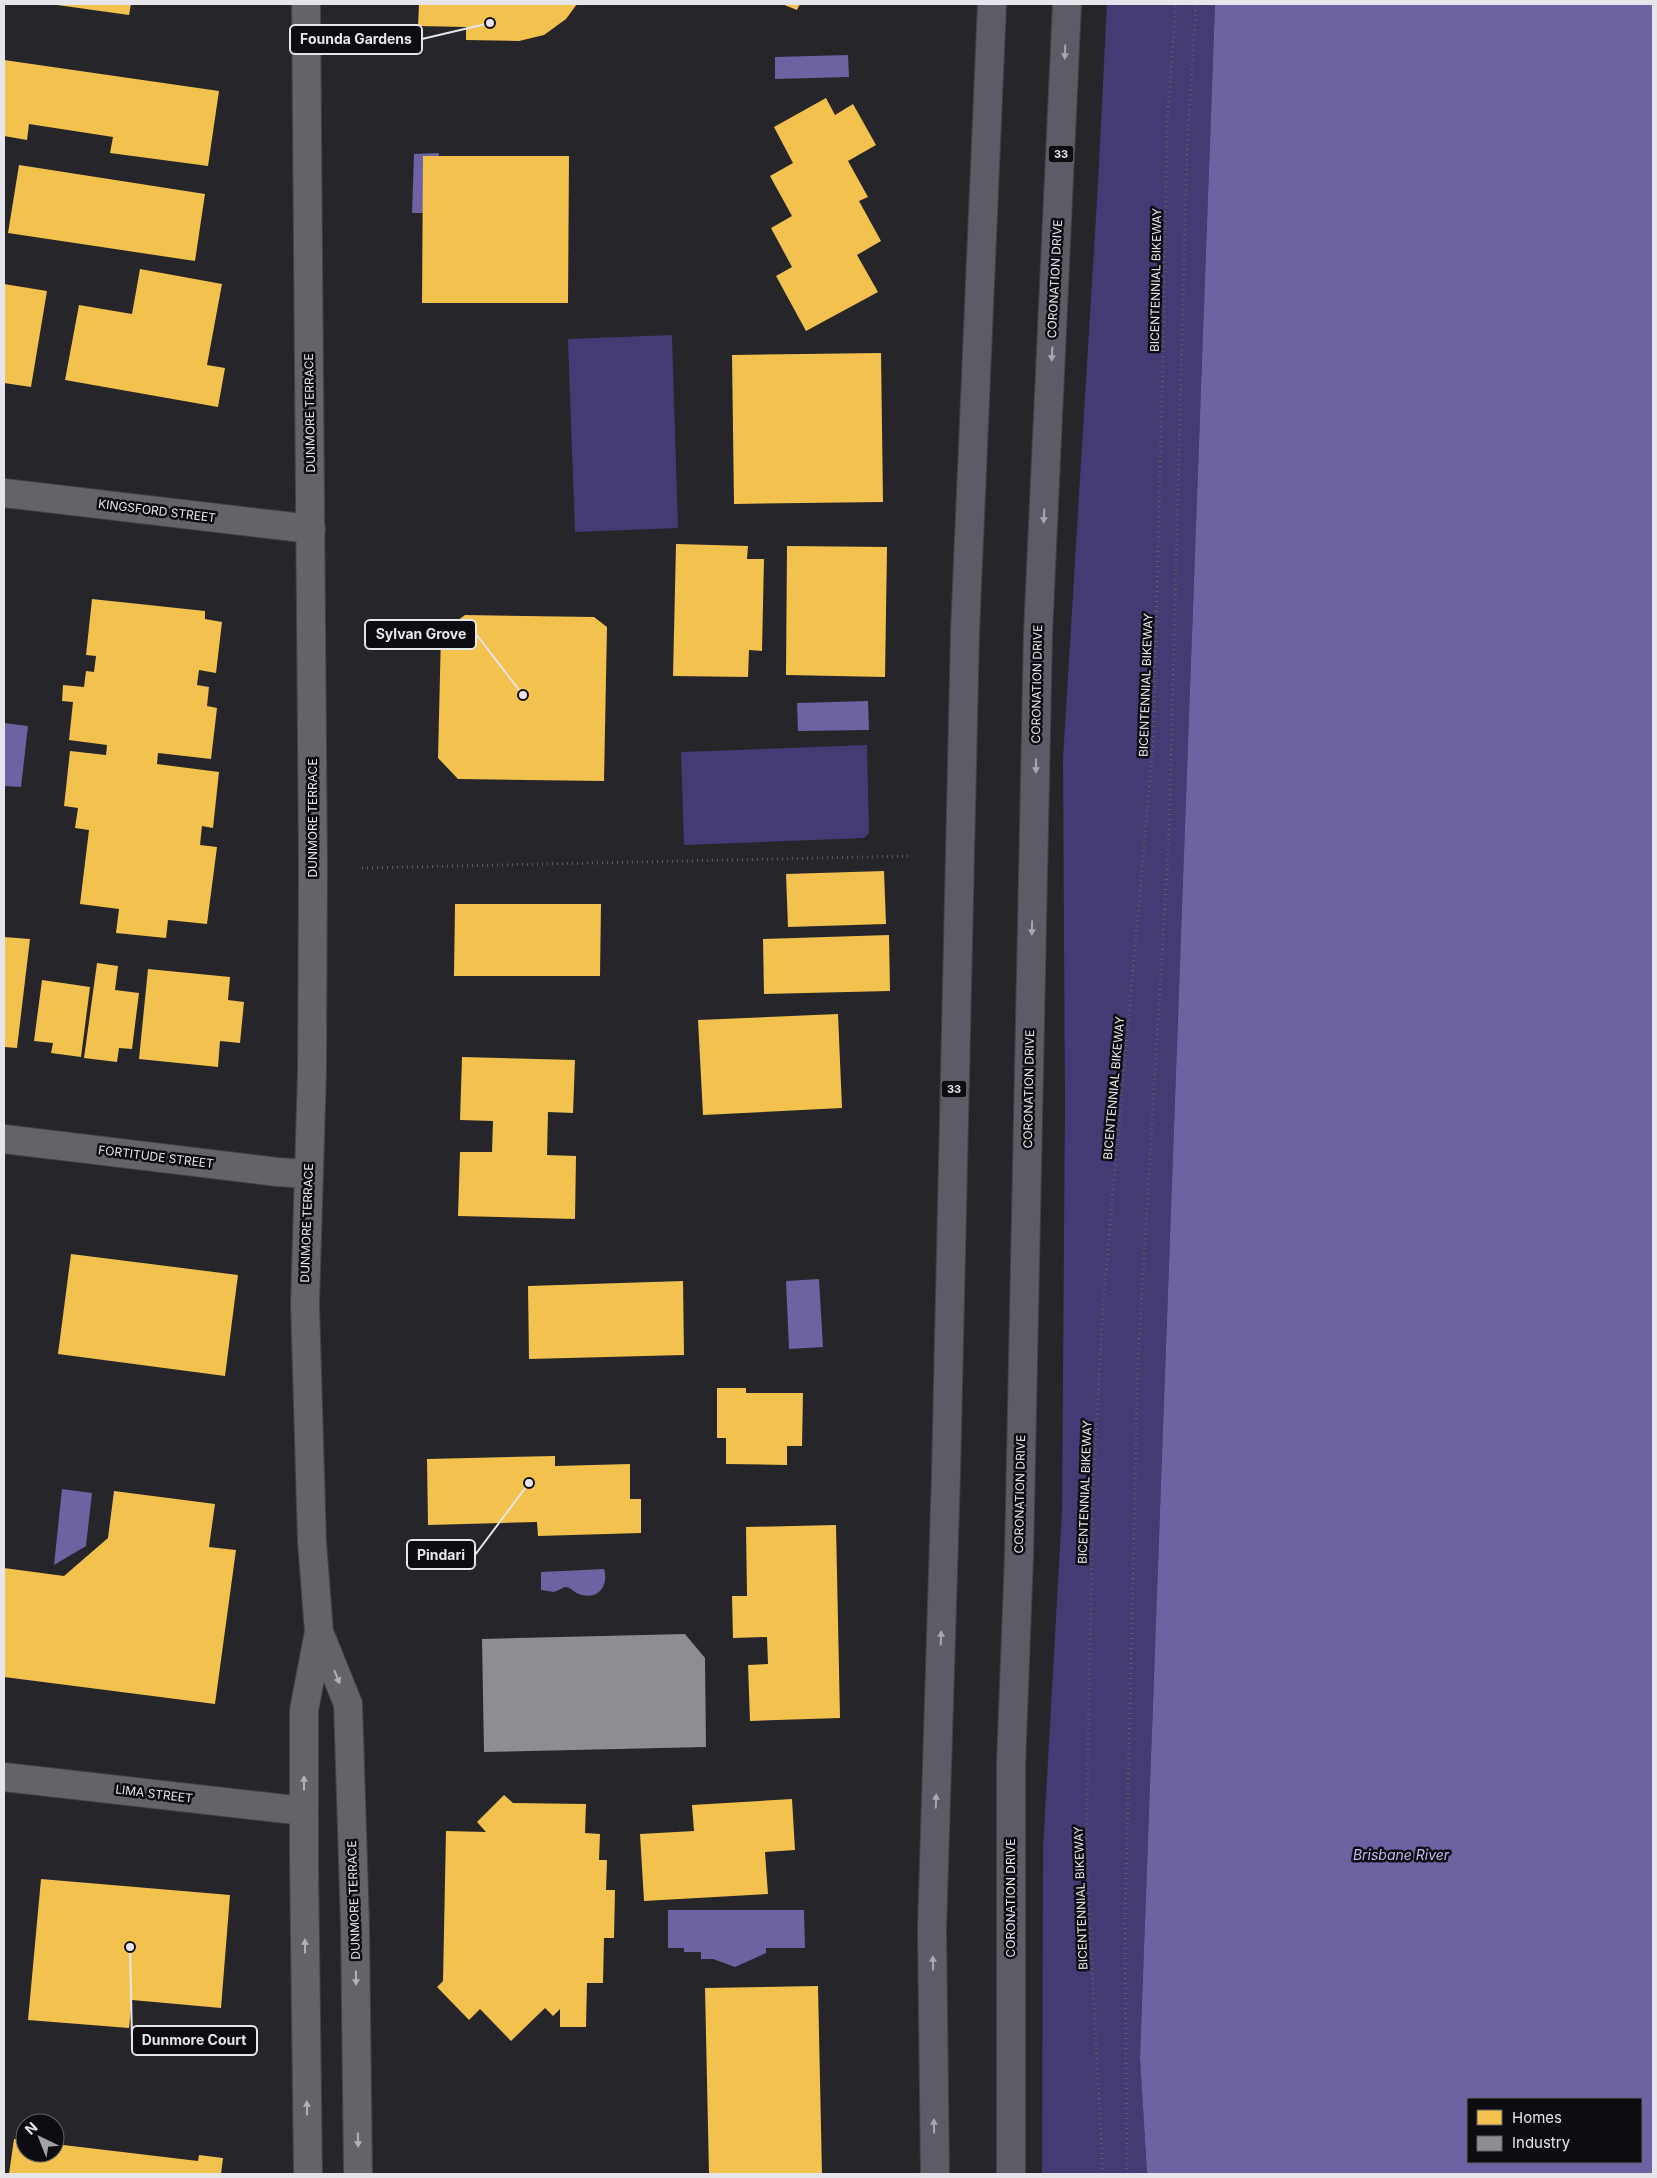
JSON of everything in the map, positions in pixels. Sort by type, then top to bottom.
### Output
[{"type":"highway","name":"33","points":[[935,2174],[932,1930],[946,1474],[965,632],[992,4]]},
{"type":"highway","name":"CORONATION DRIVE","points":[[1011,2174],[1011,1765],[1020,1537],[1038,634],[1067,4]]},
{"type":"street","name":"DUNMORE TERRACE","points":[[306,4],[311,530],[312,1071],[305,1304],[312,1542],[319,1632],[304,1710],[308,2174]]},
{"type":"street","name":"KINGSFORD STREET","points":[[4,493],[311,530]]},
{"type":"street","name":"FORTITUDE STREET","points":[[4,1139],[276,1172],[309,1174]]},
{"type":"street","name":"DUNMORE TERRACE","points":[[319,1632],[348,1704],[355,1925],[358,2174]]},
{"type":"street","name":"LIMA STREET","points":[[4,1777],[304,1812]]},
{"type":"path","name":"BICENTENNIAL BIKEWAY","points":[[1103,2174],[1086,1853],[1093,1493],[1102,1304],[1153,746],[1167,124],[1176,4]]},
{"type":"path","points":[[1127,2174],[1125,1924],[1138,1359],[1169,835],[1187,149],[1196,4]]},
{"type":"path","points":[[362,868],[912,856]]},
{"type":"shaded area","points":[[1107,4],[1215,4],[1140,2058],[1147,2174],[1042,2174],[1043,1849],[1062,1511],[1065,1104],[1063,759]]},
{"type":"shaded area","points":[[672,335],[678,528],[575,532],[568,339]]},
{"type":"shaded area","points":[[867,745],[869,833],[864,838],[684,845],[681,752]]},
{"type":"water","name":"Brisbane River","points":[[1215,4],[1653,4],[1653,2174],[1147,2174],[1140,2058]]},
{"type":"water","points":[[848,55],[849,77],[775,79],[775,57]]},
{"type":"water","points":[[439,153],[439,213],[412,213],[414,154]]},
{"type":"water","points":[[868,701],[869,730],[798,731],[797,703]]},
{"type":"water","points":[[4,723],[28,726],[21,787],[4,786]]},
{"type":"water","points":[[819,1279],[823,1347],[789,1349],[786,1281]]},
{"type":"water","points":[[62,1489],[92,1493],[86,1546],[54,1565]]},
{"type":"water","points":[[604,1569],[605,1581],[597,1594],[586,1596],[567,1587],[554,1592],[541,1590],[541,1572]]},
{"type":"water","points":[[668,1910],[804,1910],[805,1948],[766,1948],[766,1953],[735,1967],[713,1959],[701,1959],[701,1952],[684,1952],[684,1948],[668,1948]]},
{"type":"building: Homes","points":[[50,4],[131,4],[129,15]]},
{"type":"building: Homes","points":[[419,4],[577,4],[566,19],[544,35],[519,41],[466,40],[466,27],[418,26]]},
{"type":"building: Homes","points":[[782,4],[800,4],[797,10]]},
{"type":"building: Homes","points":[[4,60],[219,91],[208,166],[110,153],[113,137],[29,124],[27,140],[4,136]]},
{"type":"building: Homes","points":[[826,98],[835,115],[853,104],[876,145],[848,161],[868,197],[859,201],[881,241],[857,255],[878,292],[806,331],[776,276],[792,267],[771,228],[792,216],[770,176],[793,163],[774,127]]},
{"type":"building: Homes","points":[[423,156],[569,156],[568,303],[422,303]]},
{"type":"building: Homes","points":[[19,165],[205,194],[195,261],[8,233]]},
{"type":"building: Homes","points":[[140,269],[222,284],[207,365],[225,368],[218,407],[65,380],[79,305],[132,314]]},
{"type":"building: Homes","points":[[4,284],[47,291],[31,387],[4,383]]},
{"type":"building: Homes","points":[[881,353],[883,502],[734,504],[732,355]]},
{"type":"building: Homes","points":[[676,544],[748,546],[747,559],[764,559],[762,651],[749,650],[748,677],[673,676]]},
{"type":"building: Homes","points":[[787,546],[887,547],[885,677],[786,675]]},
{"type":"building: Homes","points":[[92,599],[205,611],[205,619],[222,622],[216,673],[199,670],[197,685],[209,687],[207,706],[217,708],[211,759],[158,753],[157,764],[219,772],[213,828],[202,826],[200,845],[217,847],[207,924],[168,920],[166,938],[116,933],[119,909],[80,904],[89,830],[75,828],[78,808],[64,806],[70,751],[106,755],[107,745],[69,740],[73,702],[62,701],[63,685],[84,687],[86,671],[94,672],[96,656],[86,655]]},
{"type":"building: Homes","points":[[465,615],[594,617],[607,627],[604,781],[458,779],[438,758],[441,633]]},
{"type":"building: Homes","points":[[884,871],[886,924],[788,927],[786,874]]},
{"type":"building: Homes","points":[[455,904],[601,904],[600,976],[454,976]]},
{"type":"building: Homes","points":[[889,935],[890,991],[764,994],[763,939]]},
{"type":"building: Homes","points":[[4,937],[30,939],[17,1048],[4,1047]]},
{"type":"building: Homes","points":[[97,963],[118,966],[115,990],[139,993],[132,1049],[119,1048],[117,1062],[84,1058]]},
{"type":"building: Homes","points":[[148,969],[230,977],[228,1000],[244,1002],[240,1043],[220,1041],[218,1067],[139,1059]]},
{"type":"building: Homes","points":[[42,980],[90,987],[81,1057],[51,1053],[53,1043],[34,1041]]},
{"type":"building: Homes","points":[[838,1014],[842,1108],[703,1115],[698,1020]]},
{"type":"building: Homes","points":[[462,1057],[575,1060],[573,1113],[548,1112],[547,1155],[576,1156],[575,1219],[458,1216],[460,1152],[492,1152],[493,1121],[460,1120]]},
{"type":"building: Homes","points":[[71,1254],[238,1275],[225,1376],[58,1354]]},
{"type":"building: Homes","points":[[683,1281],[684,1355],[529,1359],[528,1286]]},
{"type":"building: Homes","points":[[717,1388],[746,1388],[746,1393],[803,1393],[802,1446],[787,1446],[787,1465],[726,1464],[726,1438],[717,1438]]},
{"type":"building: Homes","points":[[555,1456],[555,1466],[630,1464],[630,1499],[641,1499],[641,1533],[538,1536],[537,1522],[428,1525],[427,1459]]},
{"type":"building: Homes","points":[[114,1491],[215,1504],[209,1547],[236,1550],[215,1704],[4,1677],[4,1568],[64,1576],[108,1538]]},
{"type":"building: Homes","points":[[836,1525],[840,1718],[750,1721],[748,1665],[768,1664],[767,1637],[733,1638],[732,1596],[747,1596],[746,1527]]},
{"type":"building: Homes","points":[[504,1795],[513,1803],[586,1804],[585,1833],[600,1834],[599,1860],[607,1860],[606,1890],[615,1890],[614,1938],[604,1938],[603,1983],[587,1983],[586,2027],[560,2027],[560,2009],[553,2016],[545,2008],[511,2041],[480,2009],[469,2020],[437,1987],[443,1981],[446,1831],[486,1832],[477,1822]]},
{"type":"building: Homes","points":[[792,1799],[795,1850],[765,1852],[768,1894],[644,1901],[640,1834],[694,1831],[692,1805]]},
{"type":"building: Homes","points":[[41,1879],[230,1895],[221,2008],[132,2000],[129,2028],[28,2020]]},
{"type":"building: Homes","points":[[818,1986],[822,2174],[709,2174],[705,1988]]},
{"type":"building: Homes","points":[[14,2139],[15,2163],[65,2163],[65,2145],[198,2161],[199,2155],[223,2158],[221,2174],[9,2174]]},
{"type":"building: Industry","points":[[685,1634],[705,1658],[706,1747],[484,1752],[482,1639]]},
{"type":"place","name":"Founda Gardens","points":[[490,23]]},
{"type":"place","name":"Sylvan Grove","points":[[523,695]]},
{"type":"place","name":"Pindari","points":[[529,1483]]},
{"type":"place","name":"Dunmore Court","points":[[130,1947]]}]
